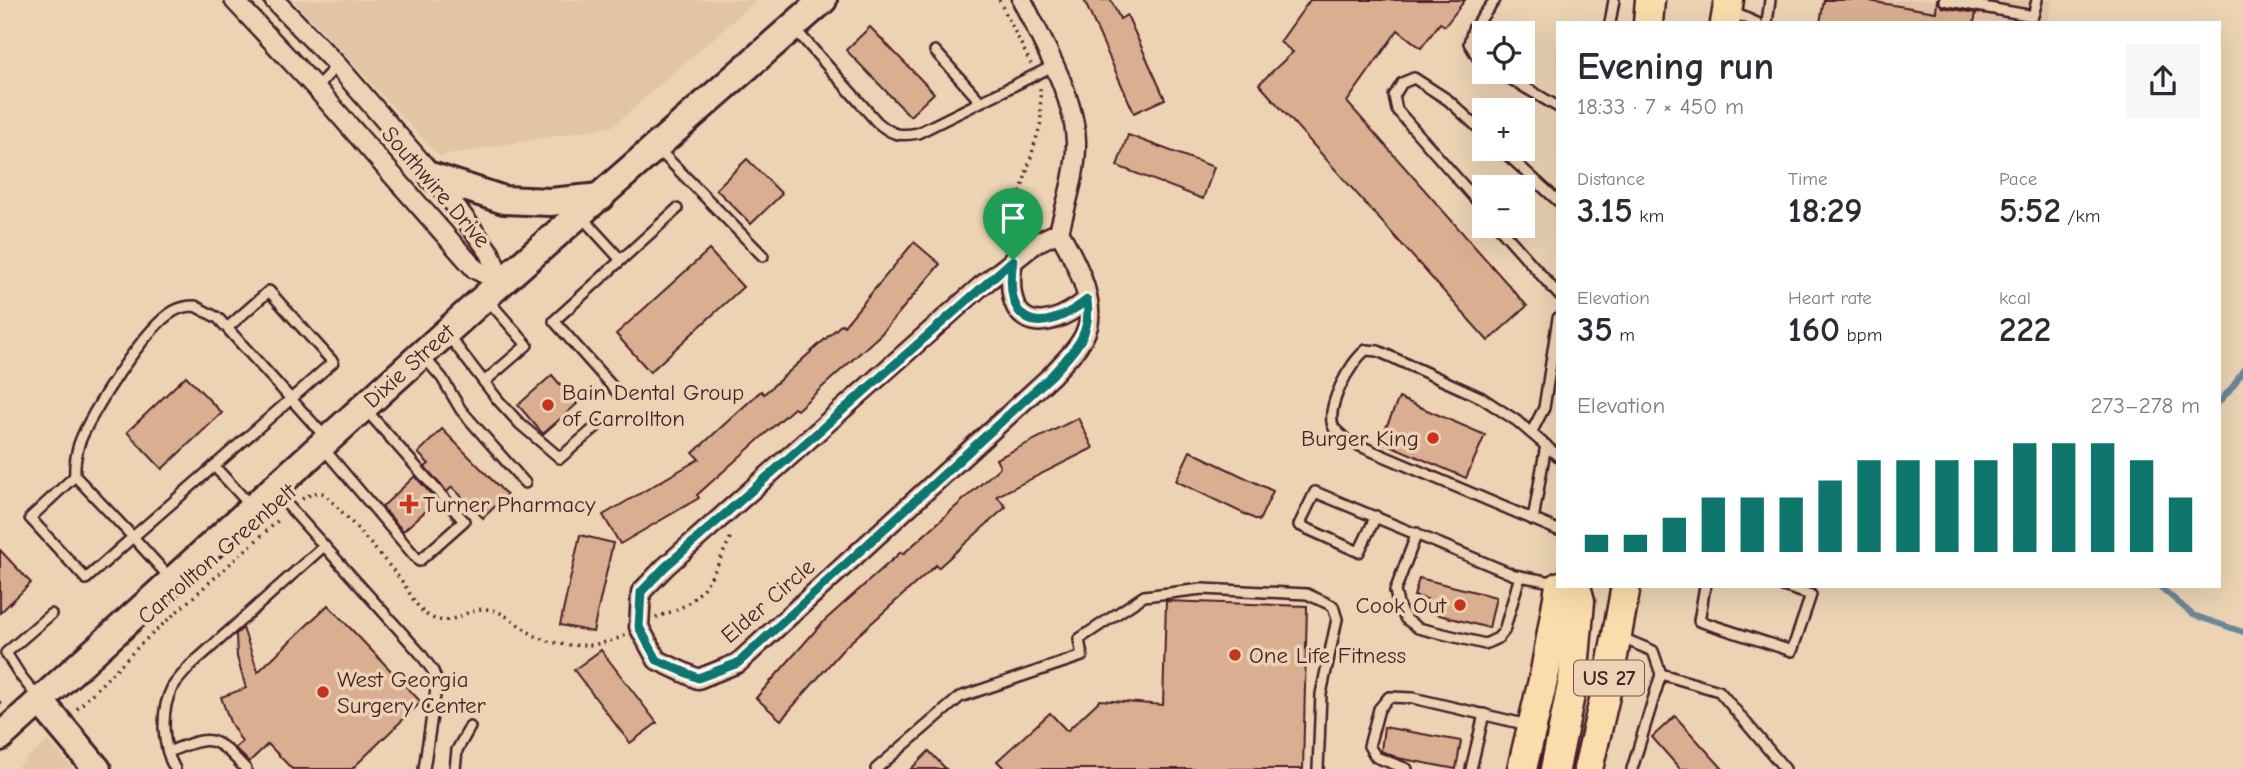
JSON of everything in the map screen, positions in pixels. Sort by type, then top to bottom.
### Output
[{"type":"main road","points":[[1648,21],[1650,0]]},
{"type":"main road","name":"US 27","points":[[1522,769],[1545,672],[1559,588]]},
{"type":"main road","points":[[1555,769],[1573,680],[1580,601],[1577,588]]},
{"type":"main road","name":"US 27","points":[[1588,769],[1626,588]]},
{"type":"street","name":"Southwire Drive","points":[[234,0],[316,88],[494,290]]},
{"type":"street","name":"Southwire Drive","points":[[274,0],[337,65],[434,177],[490,253],[494,290]]},
{"type":"street","name":"Dixie Street","points":[[0,737],[253,509],[282,499],[325,443],[823,0]]},
{"type":"street","points":[[639,627],[641,592],[665,567],[1006,255],[1059,232],[1073,175],[1076,142],[1071,109],[1022,0]]},
{"type":"street","points":[[434,177],[504,200],[550,202],[601,198]]},
{"type":"street","name":"Elder Circle","points":[[639,627],[657,660],[698,678],[738,663],[1052,375],[1080,343],[1088,327],[1087,300],[1078,269],[1059,232]]},
{"type":"street","points":[[1006,255],[1010,291],[1016,306],[1035,322],[1058,319],[1087,300]]},
{"type":"street","points":[[40,701],[97,769]]},
{"type":"lane","points":[[1479,21],[1495,0]]},
{"type":"lane","points":[[1610,21],[1614,0]]},
{"type":"lane","points":[[1767,21],[1770,0]]},
{"type":"lane","points":[[1944,0],[2034,16],[2037,0]]},
{"type":"lane","points":[[1727,11],[1752,21]]},
{"type":"lane","points":[[793,27],[877,122],[890,133],[903,136],[918,133],[1052,65]]},
{"type":"lane","points":[[935,51],[980,102]]},
{"type":"lane","points":[[316,88],[337,65]]},
{"type":"lane","points":[[1472,122],[1448,100],[1414,78],[1402,83],[1394,96],[1397,110],[1472,195]]},
{"type":"lane","points":[[1519,84],[1556,106]]},
{"type":"lane","points":[[657,148],[763,256]]},
{"type":"lane","points":[[1514,161],[1556,199]]},
{"type":"lane","points":[[618,393],[554,321],[677,209]]},
{"type":"lane","points":[[580,215],[621,260]]},
{"type":"lane","points":[[1509,238],[1556,292]]},
{"type":"lane","points":[[484,382],[527,345],[494,290]]},
{"type":"lane","points":[[75,476],[30,518],[86,579],[333,362],[269,291],[227,328]]},
{"type":"lane","points":[[173,582],[75,476],[75,456],[91,416],[141,345],[164,318],[183,307],[195,306],[207,310],[227,328],[290,399],[419,561],[464,522],[364,408]]},
{"type":"lane","points":[[446,333],[520,424],[560,458],[597,426]]},
{"type":"lane","points":[[1531,433],[1544,408],[1556,340]]},
{"type":"lane","points":[[1556,454],[1482,398],[1378,351],[1366,351],[1356,358],[1343,378],[1331,417],[1335,429],[1346,440],[1556,529]]},
{"type":"lane","points":[[422,355],[442,378],[461,411],[525,483]]},
{"type":"lane","points":[[1533,520],[1546,445]]},
{"type":"lane","points":[[214,466],[253,509]]},
{"type":"lane","points":[[1376,516],[1359,552],[1299,525],[1315,492],[1376,516],[1520,576],[1556,584]]},
{"type":"lane","points":[[282,499],[421,653],[433,671],[437,682],[424,769]]},
{"type":"lane","points":[[1417,533],[1395,591],[1398,608],[1406,619],[1418,628],[1485,644],[1498,638],[1504,631],[1520,576]]},
{"type":"lane","points":[[175,769],[165,735],[166,704],[178,680],[190,666],[324,546]]},
{"type":"lane","points":[[1705,588],[1699,621],[1792,651],[1811,595],[1789,588]]},
{"type":"lane","points":[[876,769],[960,697],[1082,656],[1079,639],[1144,596],[1202,589],[1307,594],[1333,606],[1337,619],[1321,694],[1318,769]]},
{"type":"lane","points":[[40,701],[3,650],[51,614]]},
{"type":"lane","points":[[1617,636],[1653,651],[1661,674],[1632,769]]},
{"type":"lane","points":[[1661,674],[1719,691],[1785,769]]},
{"type":"lane","points":[[1407,769],[1376,757],[1369,746],[1379,709],[1390,697],[1413,698],[1533,727]]},
{"type":"lane","points":[[1471,769],[1484,714]]},
{"type":"lane","points":[[455,769],[457,750],[470,727]]},
{"type":"lane","points":[[168,752],[208,739],[223,745],[246,769]]},
{"type":"path","points":[[999,0],[1042,91],[1041,122],[1014,216],[1006,255]]},
{"type":"path","name":"Carrollton Greenbelt","points":[[76,710],[282,499],[302,500],[314,493],[322,493],[330,498],[395,573],[419,608],[429,616],[442,621],[453,621],[474,610],[498,611],[544,640],[571,645],[619,638],[684,606],[706,585],[733,531]]},
{"type":"shaded area","points":[[293,0],[757,0],[613,126],[439,156]]},
{"type":"shaded area","points":[[1858,0],[2052,0],[2048,21],[1979,21]]},
{"type":"shaded area","points":[[48,740],[73,769],[15,769]]},
{"type":"building","points":[[1084,0],[1111,0],[1120,19],[1127,15],[1165,99],[1134,113]]},
{"type":"building","points":[[1310,0],[1465,0],[1445,26],[1440,23],[1421,48],[1398,30],[1347,102],[1527,306],[1488,341],[1259,84],[1293,52],[1280,42]]},
{"type":"building","points":[[1824,0],[1862,0],[1936,12],[1937,0],[1942,7],[1976,13],[1974,21],[1820,21]]},
{"type":"building","points":[[870,27],[934,93],[910,116],[846,50]]},
{"type":"building","points":[[1128,135],[1214,167],[1203,199],[1117,166]]},
{"type":"building","points":[[747,159],[782,194],[751,224],[716,189]]},
{"type":"building","points":[[914,242],[940,264],[881,334],[697,495],[699,498],[620,544],[603,515],[699,459],[693,453],[761,391],[764,394],[842,324],[844,326]]},
{"type":"building","points":[[709,250],[743,287],[650,372],[616,334]]},
{"type":"building","name":"Bain Dental Group of Carrollton","points":[[552,375],[577,404],[543,434],[518,405]]},
{"type":"building","points":[[186,376],[222,413],[162,469],[127,432]]},
{"type":"building","name":"Burger King","points":[[1399,398],[1485,435],[1466,478],[1380,441]]},
{"type":"building","points":[[1078,418],[1093,448],[997,496],[1006,507],[938,568],[936,565],[845,647],[781,720],[756,698],[823,622],[1000,467],[996,459]]},
{"type":"building","points":[[442,429],[507,495],[483,518],[452,487],[447,492],[425,467],[429,464],[418,453]]},
{"type":"building","points":[[1190,451],[1273,491],[1259,521],[1176,481]]},
{"type":"building","name":"Turner Pharmacy","points":[[415,476],[437,501],[403,531],[382,507]]},
{"type":"building","points":[[580,535],[613,543],[593,632],[560,625]]},
{"type":"building","points":[[0,550],[31,583],[0,613]]},
{"type":"building","name":"Cook Out","points":[[1419,578],[1496,597],[1489,628],[1424,611],[1427,599],[1414,596]]},
{"type":"building","name":"One Life Fitness","points":[[1166,601],[1307,606],[1303,769],[1005,769],[997,761],[1050,713],[1067,731],[1100,700],[1163,705]]},
{"type":"building","name":"West Georgia Surgery Center","points":[[328,605],[421,702],[352,769],[292,769],[268,744],[249,762],[235,748],[242,742],[230,722],[221,697],[246,688],[237,657],[236,634],[243,628],[258,672]]},
{"type":"building","points":[[601,650],[657,723],[630,743],[574,670]]},
{"type":"building","points":[[1675,716],[1723,769],[1680,769],[1652,737]]},
{"type":"building","points":[[1384,727],[1461,741],[1456,769],[1398,758],[1381,751]]},
{"type":"building","points":[[929,751],[946,769],[911,769]]},
{"type":"waterway","points":[[2221,400],[2243,370]]},
{"type":"waterway","points":[[2161,588],[2193,615],[2243,632]]},
{"type":"place","name":"Bain Dental Group of Carrollton","points":[[548,405]]},
{"type":"place","name":"Burger King","points":[[1433,438]]},
{"type":"place","name":"Turner Pharmacy","points":[[409,504]]},
{"type":"place","name":"Cook Out","points":[[1460,605]]},
{"type":"place","name":"One Life Fitness","points":[[1235,655]]},
{"type":"place","name":"West Georgia Surgery Center","points":[[323,692]]},
{"type":"route","points":[[1013,260],[1010,291],[1016,306],[1035,322],[1058,319],[1087,300],[1088,327],[1080,343],[1052,375],[738,663],[698,678],[657,660],[639,627],[641,592],[665,567],[1013,260]]}]
